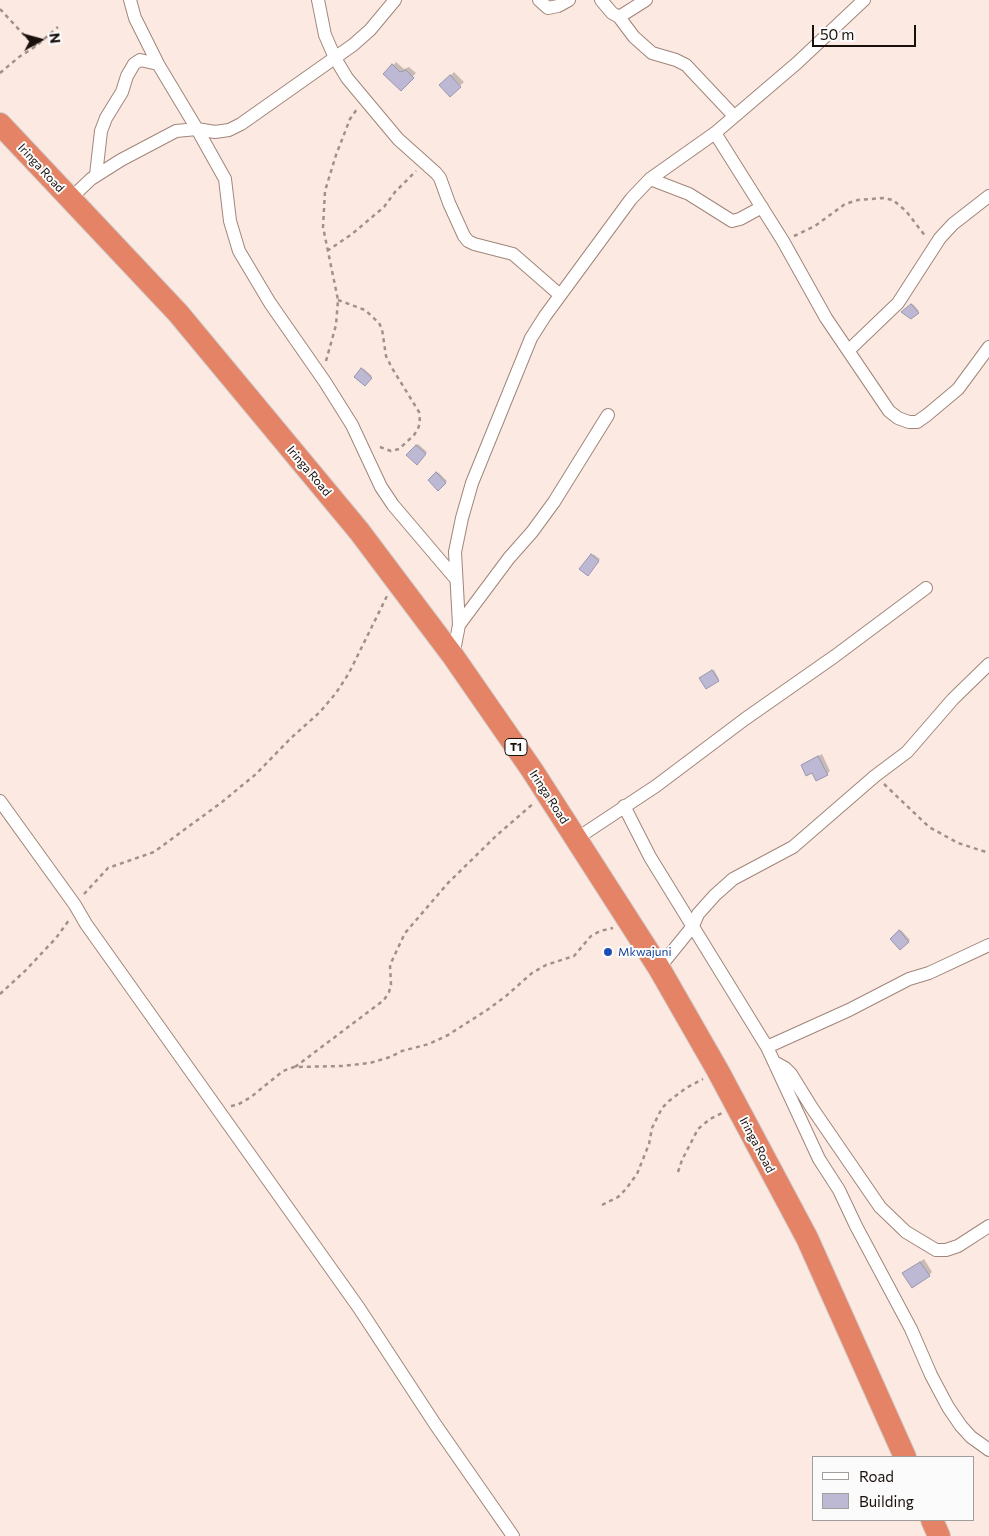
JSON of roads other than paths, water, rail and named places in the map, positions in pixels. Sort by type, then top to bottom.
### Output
[{"type":"highway","name":"Iringa Road","points":[[0,124],[178,313],[359,531],[453,656],[546,792],[659,968],[718,1071],[807,1238],[904,1456]]},
{"type":"highway","points":[[932,1521],[939,1536]]},
{"type":"street","points":[[130,0],[135,18],[158,64],[225,179],[230,221],[239,251],[270,303],[325,382],[360,441],[381,487],[393,505],[455,578]]},
{"type":"street","points":[[318,0],[326,34],[335,58],[347,78],[398,139],[440,178],[449,203],[468,241],[513,254],[560,295]]},
{"type":"street","points":[[70,199],[96,175],[176,131],[197,129],[215,132],[229,130],[241,124],[335,58],[370,30],[395,0]]},
{"type":"street","points":[[539,0],[548,8],[558,6],[569,0]]},
{"type":"street","points":[[601,0],[612,13],[619,17],[634,37],[652,53],[680,62],[691,69],[734,116]]},
{"type":"street","points":[[619,17],[646,0]]},
{"type":"street","points":[[453,656],[459,625],[455,552],[462,518],[472,483],[531,338],[560,295],[632,199],[650,179],[715,133],[797,63],[864,0]]},
{"type":"street","points":[[96,175],[101,131],[106,118],[122,92],[129,70],[140,60],[158,64]]},
{"type":"street","points":[[715,133],[783,241],[826,318],[890,411],[898,418],[912,422],[927,415],[958,389],[989,348]]},
{"type":"street","points":[[650,179],[689,194],[732,220],[740,219],[762,207]]},
{"type":"street","points":[[848,350],[898,303],[940,238],[953,224],[989,196]]},
{"type":"street","points":[[459,625],[508,558],[532,532],[554,502],[608,414]]},
{"type":"street","points":[[576,839],[656,786],[926,588]]},
{"type":"street","points":[[659,968],[693,926],[698,914],[715,895],[733,879],[793,847],[875,776],[907,752],[953,699],[989,664]]},
{"type":"street","points":[[0,801],[359,1308],[435,1424],[513,1536]]},
{"type":"street","points":[[624,806],[650,857],[767,1047],[818,1159],[839,1190],[911,1329],[931,1375],[948,1407],[971,1437],[989,1450]]},
{"type":"street","points":[[767,1047],[849,1010],[909,979],[989,945]]},
{"type":"street","points":[[774,1062],[791,1074],[880,1207],[906,1232],[936,1250],[946,1250],[958,1246],[989,1226]]},
{"type":"place","name":"Mkwajuni","points":[[608,952]]}]
